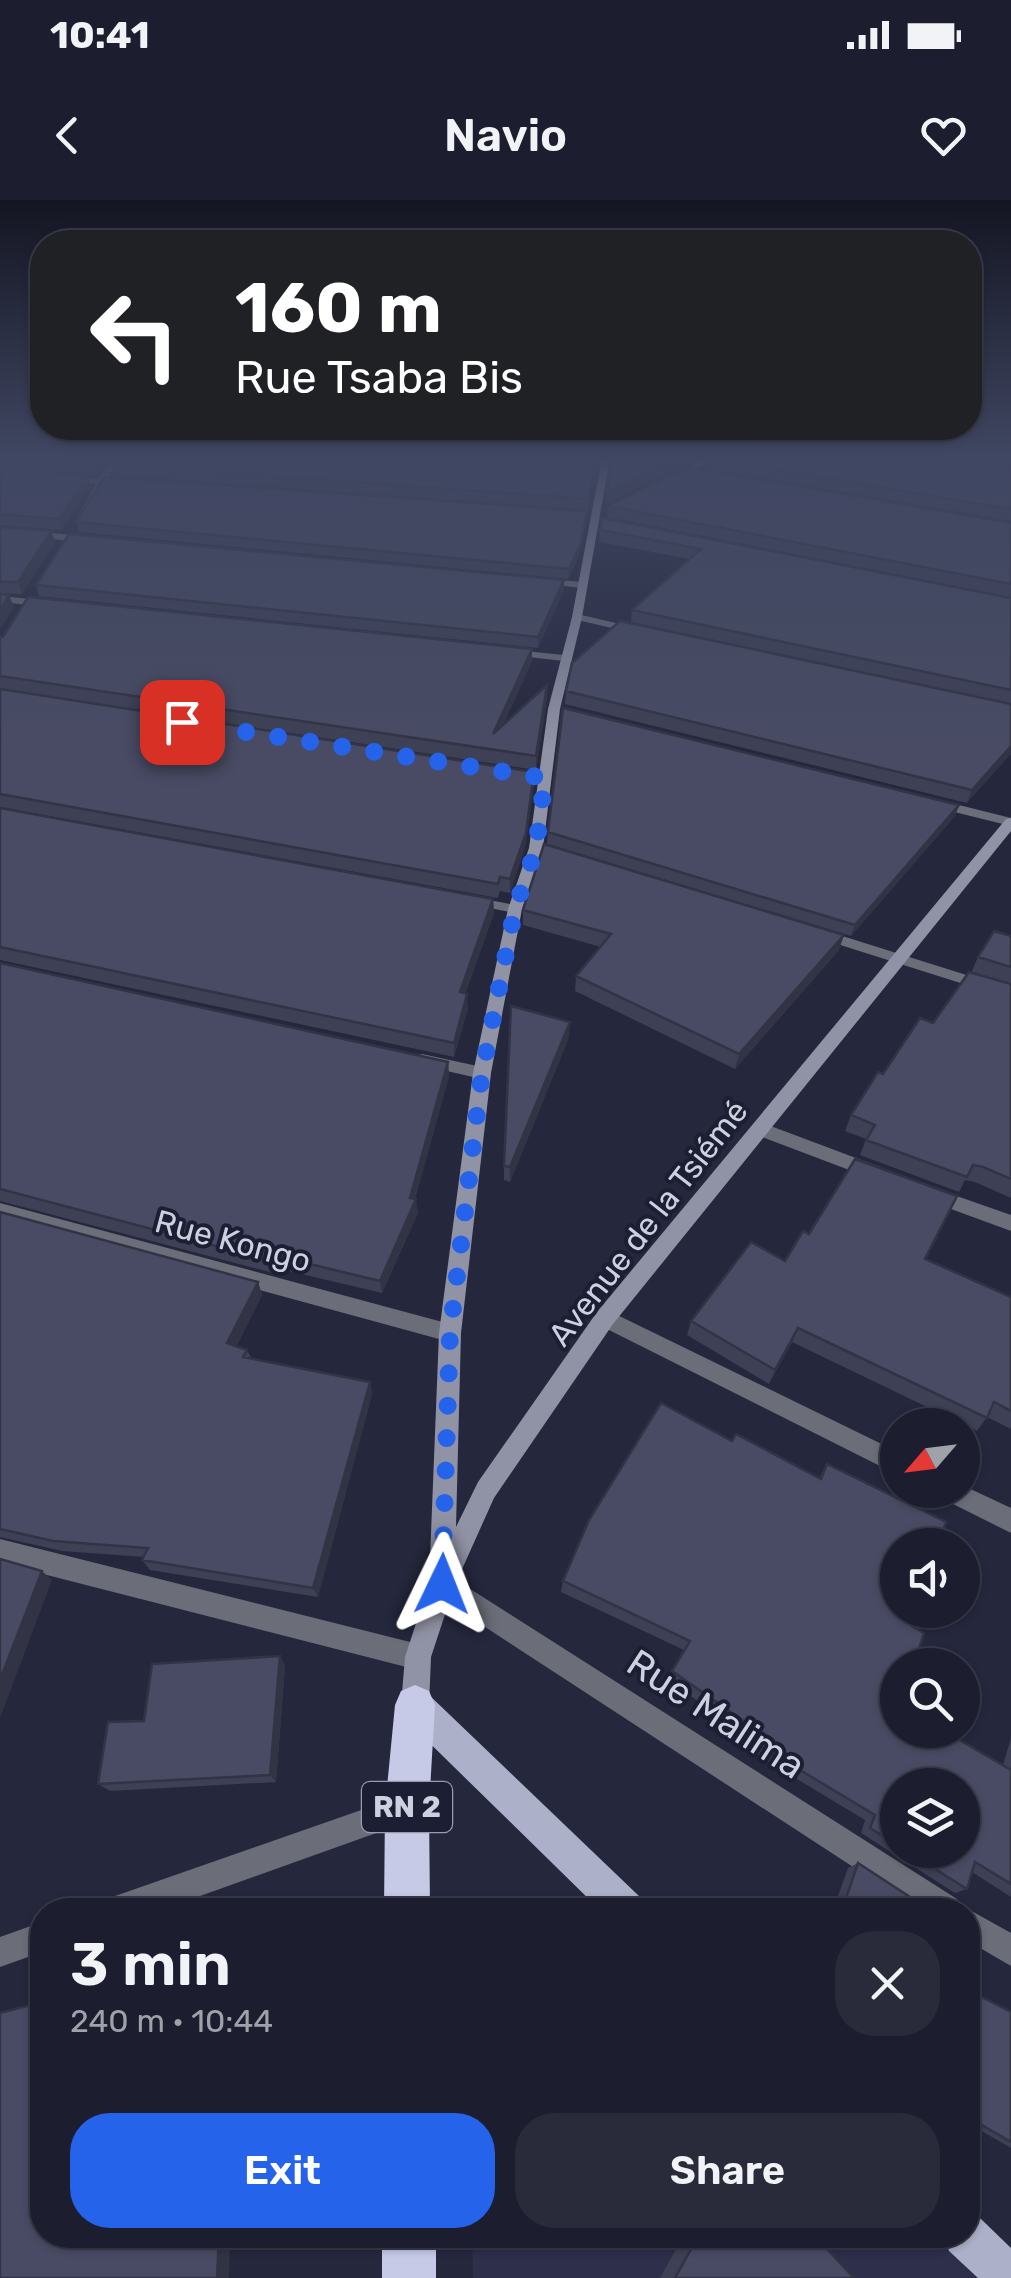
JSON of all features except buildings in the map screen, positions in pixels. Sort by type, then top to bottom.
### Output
[{"type":"highway","name":"RN 2","points":[[407,1898],[407,1808],[415,1705]]},
{"type":"highway","points":[[409,2248],[410,2278]]},
{"type":"main road","points":[[415,1705],[615,1898]]},
{"type":"main road","points":[[979,2248],[1010,2278]]},
{"type":"street","points":[[442,1584],[450,1333],[482,1073],[515,909],[536,848],[554,709],[590,555]]},
{"type":"street","points":[[526,579],[582,584]]},
{"type":"street","points":[[17,616],[36,586]]},
{"type":"street","points":[[0,598],[65,606]]},
{"type":"street","points":[[577,617],[654,634]]},
{"type":"street","points":[[489,650],[564,658]]},
{"type":"street","points":[[554,709],[573,714]]},
{"type":"street","points":[[526,776],[545,778]]},
{"type":"street","points":[[916,798],[1011,822]]},
{"type":"street","name":"Avenue de la Tsiémé","points":[[415,1705],[418,1658],[442,1584],[486,1490],[605,1318],[1011,822]]},
{"type":"street","points":[[536,848],[554,853]]},
{"type":"street","points":[[459,898],[515,909]]},
{"type":"street","points":[[812,932],[1011,994]]},
{"type":"street","points":[[406,1056],[482,1073]]},
{"type":"street","points":[[760,1129],[1011,1223]]},
{"type":"street","name":"Rue Kongo","points":[[0,1211],[450,1333]]},
{"type":"street","points":[[605,1318],[880,1455]]},
{"type":"street","points":[[980,1506],[1011,1521]]},
{"type":"street","points":[[0,1551],[418,1658]]},
{"type":"street","name":"Rue Malima","points":[[442,1584],[927,1898]]},
{"type":"street","points":[[152,1898],[407,1808]]},
{"type":"street","points":[[980,1932],[1011,1952]]},
{"type":"street","points":[[0,1952],[30,1941]]},
{"type":"shaded area","points":[[472,2248],[952,2248],[983,2278],[473,2278]]},
{"type":"route","points":[[182,722],[545,778],[536,848],[515,909],[482,1073],[450,1333],[442,1584]]}]
